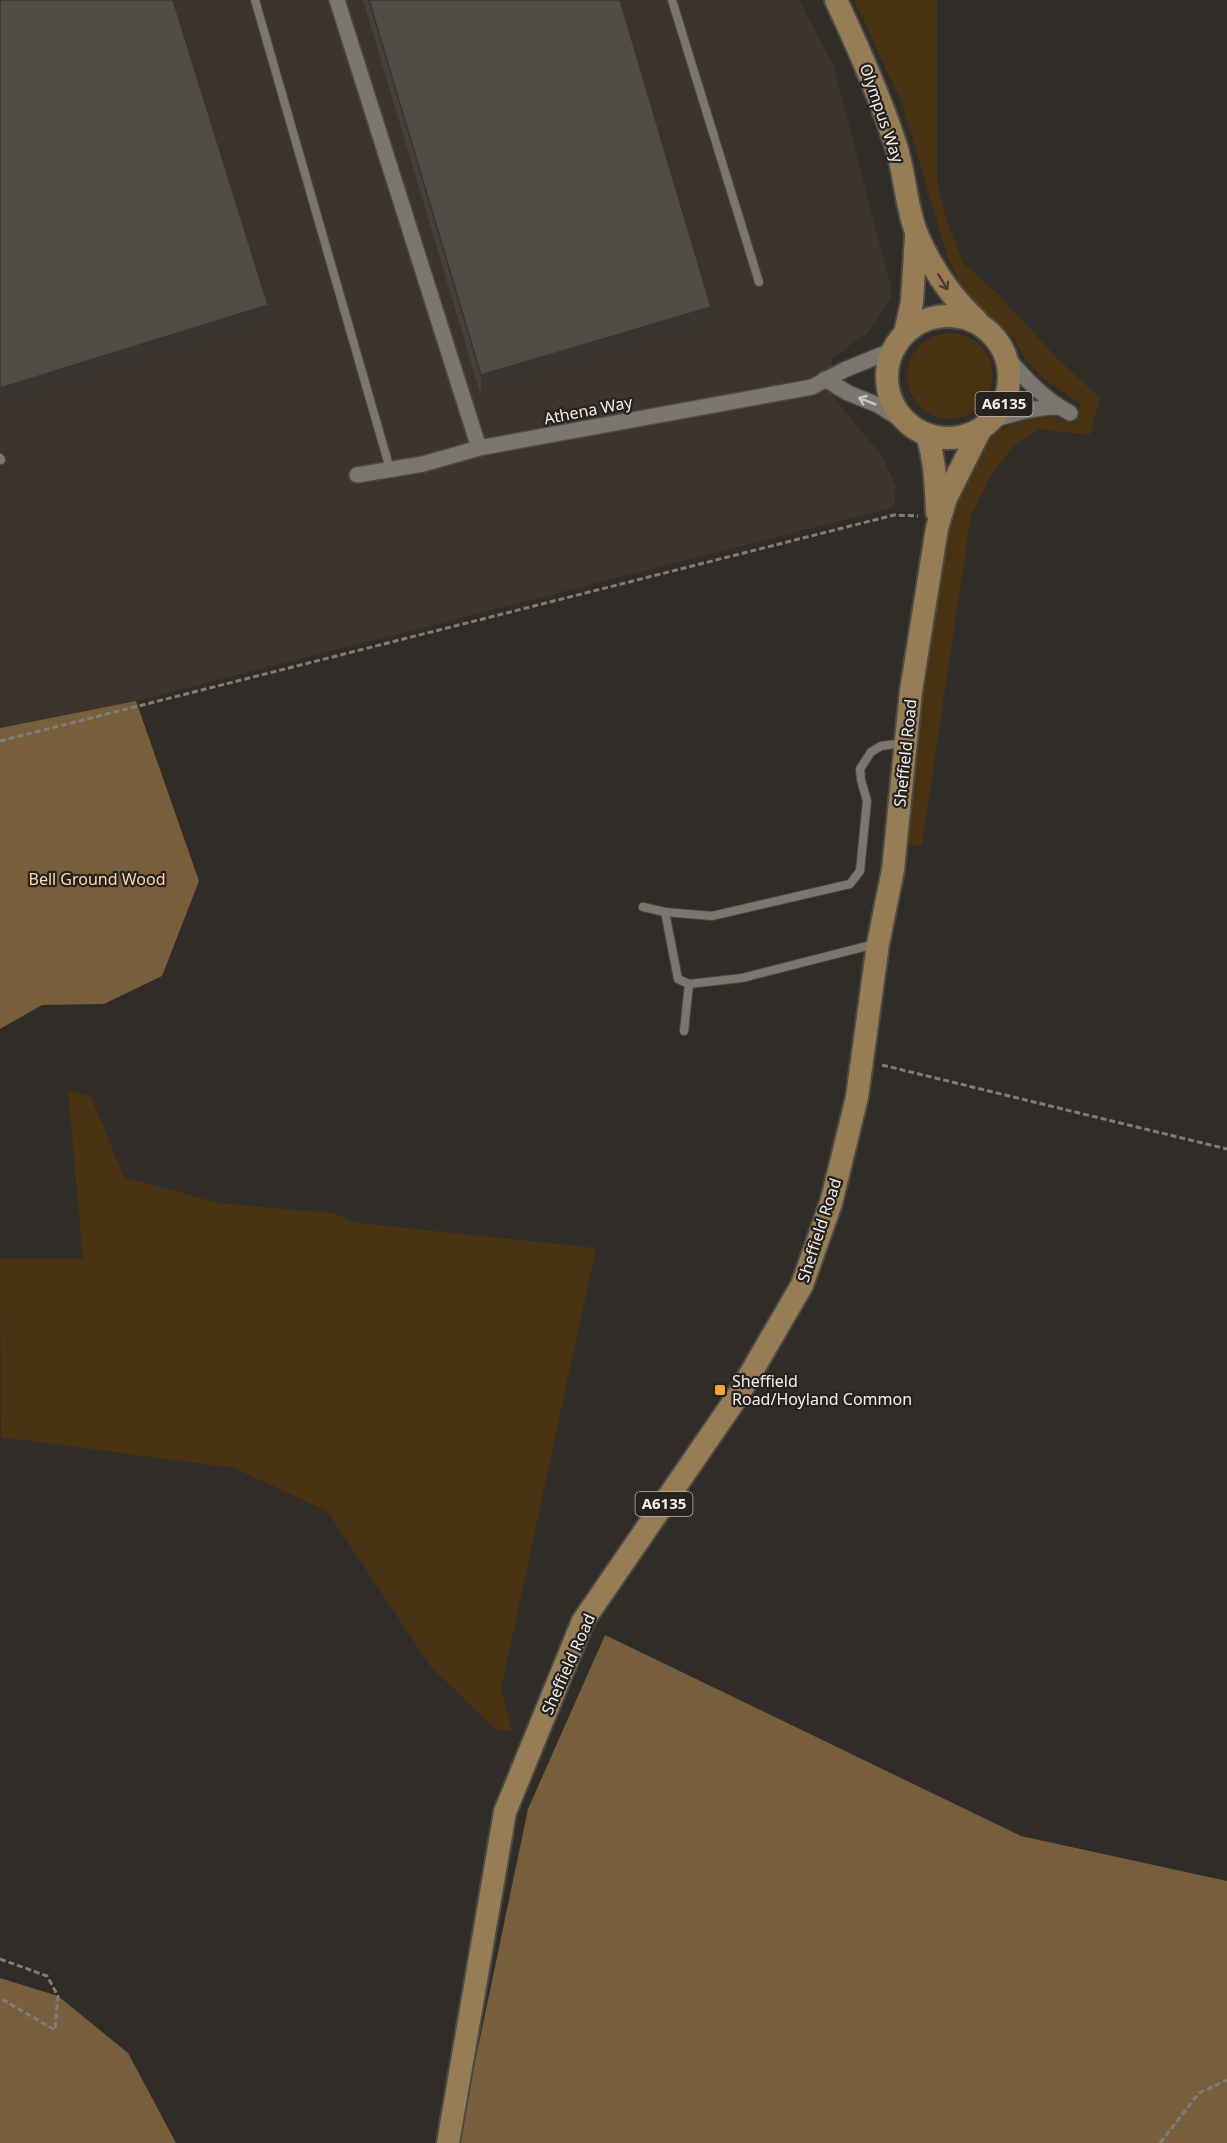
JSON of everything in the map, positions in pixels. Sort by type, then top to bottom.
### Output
[{"type":"main road","name":"Olympus Way","points":[[836,0],[864,60],[896,145],[916,231],[943,284],[956,301],[996,338],[1006,356],[1010,373],[1009,390],[1003,406],[986,425]]},
{"type":"main road","name":"Olympus Way","points":[[916,231],[912,302],[887,369],[888,390],[896,409],[918,430]]},
{"type":"main road","points":[[899,341],[922,321],[941,316],[962,317],[981,325]]},
{"type":"main road","name":"A6135","points":[[918,430],[947,439],[964,437],[986,425]]},
{"type":"main road","name":"Sheffield Road","points":[[937,522],[946,498],[986,425]]},
{"type":"main road","name":"Sheffield Road","points":[[448,2143],[505,1812],[583,1621],[737,1397],[802,1285],[831,1203],[856,1096],[878,944],[893,870],[918,646],[937,522],[933,454],[918,430]]},
{"type":"street","points":[[337,0],[479,448]]},
{"type":"street","name":"Athena Way","points":[[357,475],[423,464],[479,448],[812,387],[899,341]]},
{"type":"street","points":[[986,425],[1041,407],[1065,410],[1024,377],[1006,356]]},
{"type":"street","points":[[825,379],[848,393],[878,405],[918,430]]},
{"type":"lane","points":[[255,0],[390,469]]},
{"type":"lane","points":[[672,0],[759,282]]},
{"type":"lane","points":[[643,907],[665,912],[712,916],[850,884],[860,872],[867,801],[860,769],[871,752],[881,746],[906,743]]},
{"type":"lane","points":[[665,912],[678,980],[689,984],[742,978],[878,944]]},
{"type":"lane","points":[[684,1031],[689,984]]},
{"type":"path","points":[[0,741],[894,515],[937,522]]},
{"type":"path","points":[[862,1060],[1227,1149]]},
{"type":"path","points":[[0,1959],[47,1976],[58,1996],[54,2030],[0,1998]]},
{"type":"path","points":[[1160,2143],[1199,2093],[1227,2080]]},
{"type":"shaded area","points":[[0,0],[799,0],[834,67],[890,284],[890,299],[878,319],[866,334],[832,358],[836,401],[882,456],[896,486],[894,507],[136,701],[0,728]]},
{"type":"shaded area","points":[[854,0],[937,0],[937,183],[947,221],[963,263],[998,294],[1059,360],[1100,398],[1090,435],[1038,429],[1013,446],[989,479],[971,515],[922,845],[906,845],[916,726],[944,520],[983,447],[995,433],[1010,425],[1035,417],[1055,417],[1072,424],[1081,404],[1045,380],[1024,357],[1015,340],[995,320],[968,300],[954,283],[958,279],[948,258],[902,103]]},
{"type":"shaded area","points":[[950,333],[966,337],[980,346],[989,360],[993,376],[989,392],[980,406],[966,415],[950,419],[934,415],[920,406],[911,392],[907,376],[911,360],[920,346],[934,337]]},
{"type":"shaded area","points":[[68,1090],[91,1097],[124,1177],[218,1203],[333,1213],[358,1223],[596,1248],[501,1689],[512,1731],[496,1730],[431,1667],[327,1511],[234,1468],[1,1437],[0,1259],[83,1259]]},
{"type":"green space","name":"Bell Ground Wood","points":[[136,701],[199,881],[162,976],[104,1004],[42,1005],[0,1029],[0,728]]},
{"type":"green space","points":[[605,1635],[1021,1836],[1227,1881],[1227,2143],[458,2143],[528,1809]]},
{"type":"green space","points":[[0,1978],[58,1996],[128,2053],[176,2143],[0,2143]]},
{"type":"building","points":[[0,0],[173,0],[268,305],[0,388]]},
{"type":"building","points":[[369,0],[620,0],[711,307],[481,375]]},
{"type":"place","name":"Sheffield Road/Hoyland Common","points":[[720,1390]]}]
